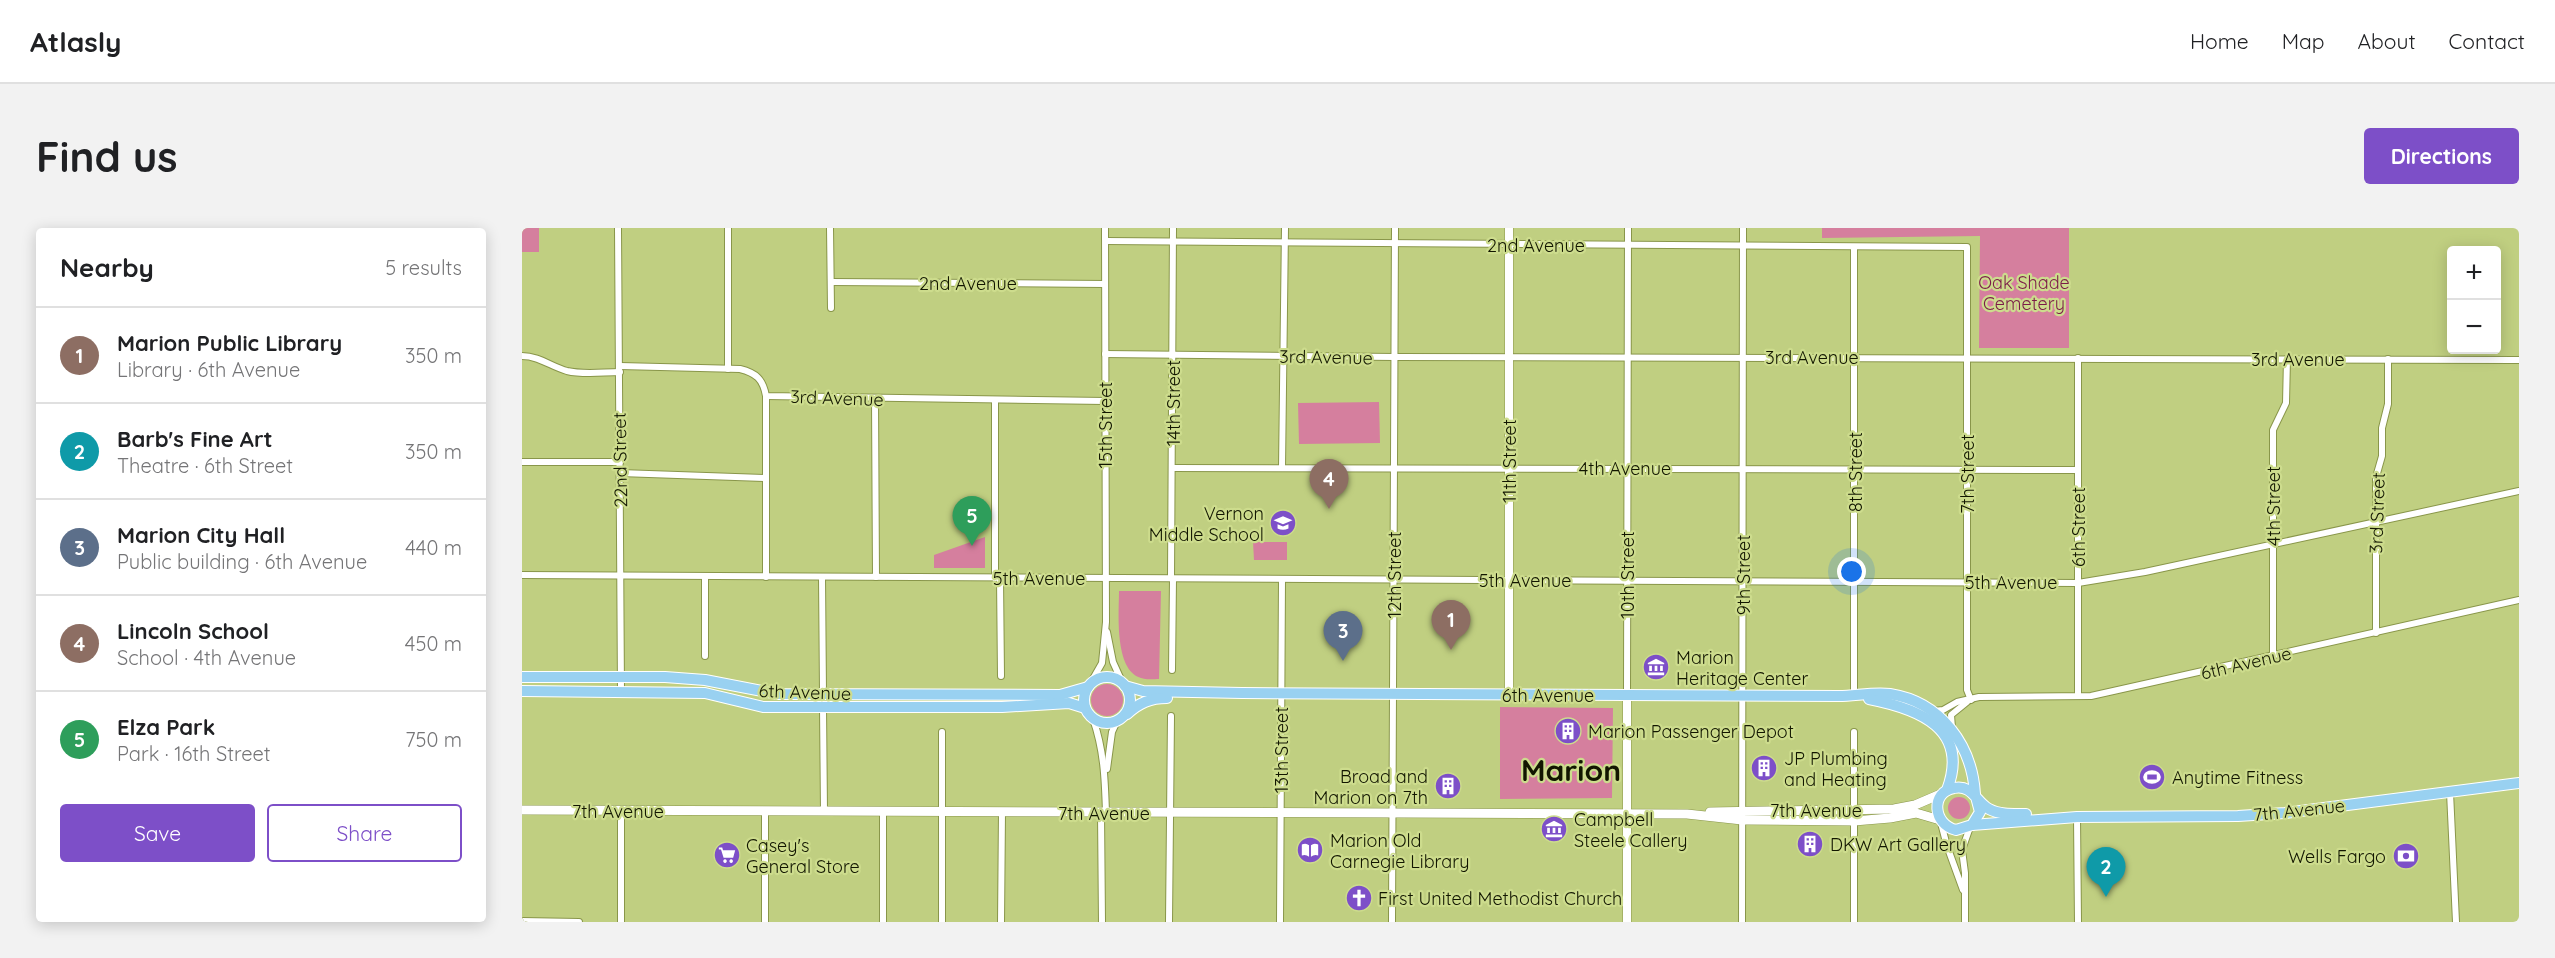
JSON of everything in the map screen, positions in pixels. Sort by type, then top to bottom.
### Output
[{"type":"main road","name":"6th Avenue","points":[[522,677],[665,677],[705,680],[778,694],[1060,695],[1089,685]]},
{"type":"main road","points":[[1105,677],[1124,685],[1130,702],[1120,719],[1102,723],[1093,719],[1085,708],[1083,700],[1089,685],[1105,677]]},
{"type":"main road","name":"6th Avenue","points":[[1124,685],[1143,691],[1282,694],[1854,696],[1888,694],[1913,701],[1933,711]]},
{"type":"main road","name":"6th Avenue","points":[[522,691],[705,693],[763,707],[1002,707],[1069,703],[1085,708]]},
{"type":"main road","name":"6th Avenue","points":[[1120,719],[1138,705],[1154,698],[1242,693]]},
{"type":"main road","name":"6th Avenue","points":[[1854,696],[1896,704],[1912,710],[1936,725],[1948,738],[1953,752],[1952,773],[1945,792]]},
{"type":"main road","points":[[1933,711],[1952,728],[1966,753],[1973,773],[1975,793],[1980,812],[1971,826],[1956,830],[1940,821],[1937,804],[1945,792],[1960,787],[1975,793],[2015,817]]},
{"type":"main road","name":"7th Avenue","points":[[1971,826],[2015,817],[2238,816],[2296,812],[2519,783]]},
{"type":"main road","name":"7th Avenue","points":[[522,810],[1687,814],[1742,810],[1904,808],[1945,792]]},
{"type":"main road","name":"7th Avenue","points":[[1687,814],[1742,820],[1854,821],[1917,813],[1940,821]]},
{"type":"street","name":"22nd Street","points":[[618,228],[621,691]]},
{"type":"street","points":[[728,228],[728,369]]},
{"type":"street","points":[[830,228],[831,308]]},
{"type":"street","name":"15th Street","points":[[1105,228],[1104,579],[1106,622],[1113,663],[1124,685]]},
{"type":"street","name":"14th Street","points":[[1172,670],[1173,228]]},
{"type":"street","points":[[1282,468],[1285,228]]},
{"type":"street","name":"12th Street","points":[[1392,922],[1395,228]]},
{"type":"street","name":"11th Street","points":[[1509,228],[1509,695]]},
{"type":"street","name":"10th Street","points":[[1627,922],[1628,228]]},
{"type":"street","name":"9th Street","points":[[1742,922],[1743,228]]},
{"type":"street","name":"2nd Avenue","points":[[1106,241],[1967,248]]},
{"type":"street","name":"8th Street","points":[[1854,248],[1856,469],[1854,696]]},
{"type":"street","name":"7th Street","points":[[1967,248],[1966,582],[1967,690],[1971,700]]},
{"type":"street","name":"2nd Avenue","points":[[831,282],[1105,284]]},
{"type":"street","name":"3rd Avenue","points":[[1105,354],[2519,360]]},
{"type":"street","name":"3rd Avenue","points":[[522,356],[577,373],[620,369],[728,369],[751,372],[760,378],[766,396],[1105,401]]},
{"type":"street","name":"6th Street","points":[[2078,358],[2078,696]]},
{"type":"street","name":"4th Street","points":[[2273,657],[2273,430],[2286,403],[2287,359]]},
{"type":"street","name":"3rd Street","points":[[2376,633],[2376,477],[2382,456],[2382,428],[2388,404],[2388,359]]},
{"type":"street","points":[[766,396],[766,577]]},
{"type":"street","points":[[875,399],[876,577]]},
{"type":"street","points":[[995,400],[1000,676]]},
{"type":"street","points":[[522,462],[620,462]]},
{"type":"street","name":"4th Avenue","points":[[1172,468],[2078,470]]},
{"type":"street","points":[[620,473],[765,478]]},
{"type":"street","name":"5th Avenue","points":[[522,575],[2078,583],[2145,572],[2519,491]]},
{"type":"street","points":[[705,576],[705,656]]},
{"type":"street","points":[[822,577],[823,693]]},
{"type":"street","name":"13th Street","points":[[1280,922],[1282,579]]},
{"type":"street","name":"6th Avenue","points":[[1933,711],[1943,710],[1957,702],[1994,696],[2078,696],[2154,684],[2519,600]]},
{"type":"street","name":"15th Street","points":[[1089,685],[1101,663],[1106,622]]},
{"type":"street","points":[[1952,728],[1951,715],[1971,700]]},
{"type":"street","points":[[823,706],[824,812]]},
{"type":"street","points":[[1169,922],[1171,716]]},
{"type":"street","points":[[1093,719],[1101,745],[1105,778]]},
{"type":"street","points":[[1102,922],[1105,778],[1112,732],[1120,719]]},
{"type":"street","points":[[942,732],[942,922]]},
{"type":"street","points":[[1854,732],[1854,922]]},
{"type":"street","points":[[2450,792],[2457,922]]},
{"type":"street","points":[[621,810],[621,922]]},
{"type":"street","points":[[765,812],[765,922]]},
{"type":"street","points":[[883,812],[884,922]]},
{"type":"street","points":[[1001,922],[1002,812]]},
{"type":"street","points":[[2077,817],[2078,922]]},
{"type":"street","points":[[1940,821],[1964,894]]},
{"type":"street","points":[[1965,922],[1965,873],[1962,850],[1971,826]]},
{"type":"street","points":[[522,921],[579,922]]},
{"type":"green space","points":[[522,228],[539,228],[539,252],[522,252]]},
{"type":"green space","name":"Oak Shade Cemetery","points":[[1822,228],[2069,228],[2069,348],[1979,348],[1980,236],[1822,238]]},
{"type":"green space","points":[[1379,402],[1380,443],[1299,444],[1298,403]]},
{"type":"green space","points":[[985,537],[985,568],[934,568],[934,555]]},
{"type":"green space","points":[[1253,542],[1287,542],[1287,560],[1254,560]]},
{"type":"green space","points":[[1119,591],[1161,591],[1159,679],[1141,678],[1132,673],[1126,664],[1120,640]]},
{"type":"green space","points":[[1107,684],[1118,689],[1123,700],[1118,711],[1107,716],[1096,711],[1091,700],[1096,689]]},
{"type":"green space","points":[[1500,707],[1613,708],[1612,798],[1500,799]]},
{"type":"green space","points":[[1959,797],[1967,800],[1970,808],[1967,816],[1959,819],[1951,816],[1948,808],[1951,800]]},
{"type":"place","name":"Lincoln School","points":[[1329,509]]},
{"type":"place","name":"Vernon Middle School","points":[[1283,523]]},
{"type":"place","name":"Elza Park","points":[[972,546]]},
{"type":"place","name":"Marion Public Library","points":[[1451,650]]},
{"type":"place","name":"Marion City Hall","points":[[1343,661]]},
{"type":"place","name":"Marion Heritage Center","points":[[1656,667]]},
{"type":"place","name":"Marion Passenger Depot","points":[[1568,731]]},
{"type":"place","name":"JP Plumbing and Heating","points":[[1764,768]]},
{"type":"place","name":"Anytime Fitness","points":[[2152,777]]},
{"type":"place","name":"Broad and Marion on 7th","points":[[1448,786]]},
{"type":"place","name":"Campbell Steele Callery","points":[[1554,829]]},
{"type":"place","name":"DKW Art Gallery","points":[[1810,844]]},
{"type":"place","name":"Marion Old Carnegie Library","points":[[1310,850]]},
{"type":"place","name":"Casey's General Store","points":[[727,855]]},
{"type":"place","name":"Wells Fargo","points":[[2406,856]]},
{"type":"place","name":"Barb's Fine Art","points":[[2106,897]]},
{"type":"place","name":"First United Methodist Church","points":[[1359,898]]},
{"type":"district","name":"Marion","points":[[1571,770]]}]
